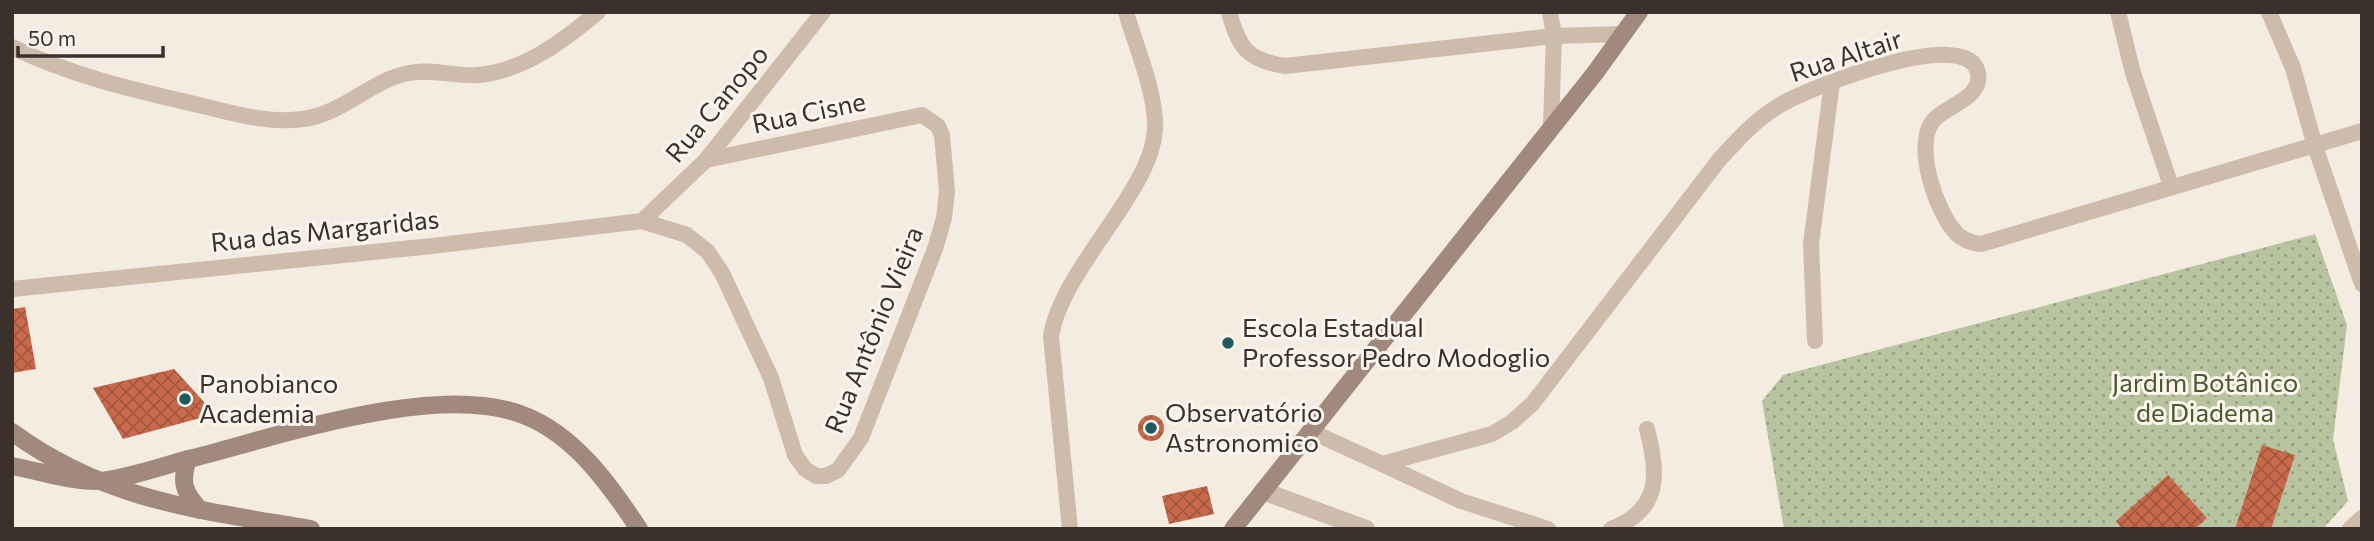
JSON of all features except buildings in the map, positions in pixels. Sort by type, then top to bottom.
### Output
[{"type":"main road","points":[[1233,529],[1551,125],[1595,73],[1639,12]]},
{"type":"main road","points":[[12,466],[97,481],[361,416],[446,404],[489,407],[522,414],[550,429],[583,457],[616,494],[639,529]]},
{"type":"main road","points":[[12,432],[41,453],[97,481],[157,502],[311,529]]},
{"type":"main road","points":[[188,459],[182,484],[186,494],[200,510]]},
{"type":"street","points":[[12,47],[99,82],[247,116],[278,120],[305,119],[348,103],[384,81],[410,72],[476,75],[503,71],[529,60],[571,34],[598,12]]},
{"type":"street","name":"Rua Canopo","points":[[642,221],[706,160],[823,12]]},
{"type":"street","points":[[1070,529],[1051,336],[1054,316],[1064,294],[1140,175],[1151,151],[1155,123],[1151,96],[1126,12]]},
{"type":"street","points":[[1229,12],[1237,41],[1249,54],[1266,63],[1285,66],[1554,36],[1622,34]]},
{"type":"street","points":[[1550,12],[1554,36],[1551,125]]},
{"type":"street","points":[[2118,12],[2133,73],[2171,186]]},
{"type":"street","points":[[2269,12],[2293,68],[2315,146],[2362,284]]},
{"type":"street","name":"Rua Altair","points":[[1382,464],[1465,443],[1512,422],[1533,403],[1719,160],[1751,125],[1783,103],[1832,82],[1948,52],[1971,61],[1978,70],[1978,80],[1965,99],[1934,121],[1924,150],[1942,215],[1958,236],[1969,243],[1981,244],[2362,131]]},
{"type":"street","points":[[1815,341],[1811,244],[1832,82]]},
{"type":"street","name":"Rua Cisne","points":[[706,160],[922,115]]},
{"type":"street","name":"Rua Antônio Vieira","points":[[642,221],[688,235],[708,252],[771,378],[796,455],[805,469],[816,476],[827,476],[850,457],[861,438],[935,248],[944,218],[947,191],[942,135],[937,126],[922,115]]},
{"type":"street","name":"Rua das Margaridas","points":[[12,289],[432,246],[642,221]]},
{"type":"street","points":[[1611,529],[1630,522],[1642,510],[1650,494],[1655,477],[1655,459],[1647,429]]},
{"type":"street","points":[[1310,432],[1461,501],[1548,529]]},
{"type":"street","points":[[1262,491],[1366,529]]},
{"type":"street","points":[[2350,529],[2362,518]]},
{"type":"green space","name":"Jardim Botânico de Diadema","points":[[2315,234],[2347,325],[2333,439],[2348,501],[2323,529],[1784,529],[1762,401],[1783,375]]},
{"type":"place","name":"Escola Estadual Professor Pedro Modoglio","points":[[1228,343]]},
{"type":"place","name":"Panobianco Academia","points":[[185,399]]},
{"type":"place","name":"Observatório Astronomico","points":[[1151,428]]}]
